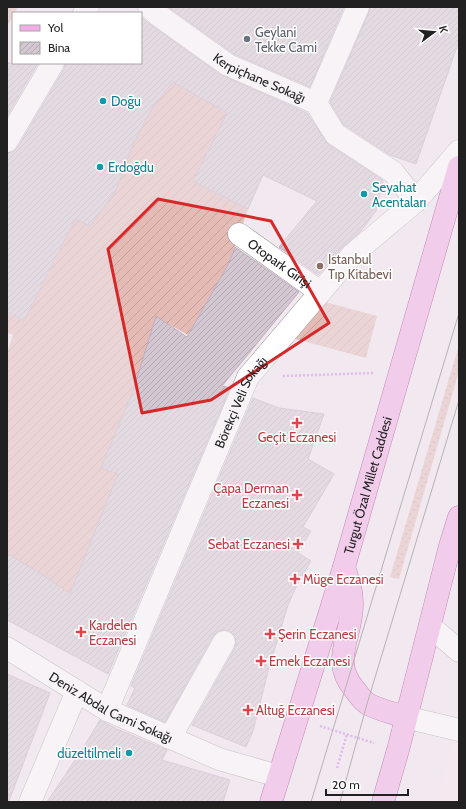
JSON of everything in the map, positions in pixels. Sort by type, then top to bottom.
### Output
[{"type":"main road","name":"Turgut Özal Millet Caddesi","points":[[270,802],[344,567],[459,166]]},
{"type":"main road","points":[[383,802],[398,750],[405,717],[450,546],[459,517]]},
{"type":"main road","points":[[344,567],[351,586],[352,603],[351,619],[344,650],[343,668],[348,682],[367,704],[405,717]]},
{"type":"street","name":"Kerpiçhane Sokağı","points":[[149,7],[170,25],[228,65],[316,103],[336,134],[393,172],[416,201]]},
{"type":"street","points":[[316,103],[358,7]]},
{"type":"street","points":[[7,141],[52,64]]},
{"type":"street","name":"Börekçi Veli Sokağı","points":[[107,710],[248,377],[352,255],[416,201],[459,151]]},
{"type":"street","name":"Otopark Girişi","points":[[239,234],[320,292]]},
{"type":"street","points":[[430,626],[459,651]]},
{"type":"street","points":[[170,738],[224,642]]},
{"type":"street","name":"Deniz Abdal Cami Sokağı","points":[[7,648],[107,710],[219,759],[278,776]]},
{"type":"street","points":[[30,802],[77,691]]},
{"type":"street","points":[[405,717],[459,730]]},
{"type":"path","points":[[248,377],[399,373]]},
{"type":"path","points":[[297,720],[398,750]]},
{"type":"path","points":[[337,768],[347,734]]},
{"type":"highlighted area","points":[[158,199],[271,221],[329,323],[211,400],[142,413],[108,249]]},
{"type":"shaded area","points":[[7,7],[18,7],[16,12],[12,12],[12,18],[7,27]]},
{"type":"shaded area","points":[[174,81],[227,113],[193,181],[248,209],[229,263],[188,335],[156,317],[133,391],[101,468],[118,474],[70,594],[7,553],[7,353],[13,335],[7,333],[7,313],[24,321],[62,246],[60,213],[90,225],[115,192],[134,142],[153,107]]},
{"type":"shaded area","points":[[325,302],[377,316],[366,358],[292,338]]},
{"type":"shaded area","points":[[459,345],[459,371],[399,579],[390,577]]},
{"type":"shaded area","points":[[459,723],[459,802],[436,802],[451,751]]},
{"type":"building","points":[[168,7],[344,7],[310,87],[234,54]]},
{"type":"building","points":[[370,7],[459,7],[459,41],[416,164],[390,155],[344,125],[330,102]]},
{"type":"building","points":[[142,18],[221,75],[307,113],[328,144],[383,180],[376,211],[360,232],[343,247],[318,275],[279,247],[317,201],[263,175],[248,209],[193,181],[227,113],[173,82],[153,107],[134,142],[115,192],[90,226],[75,219],[24,321],[7,312],[7,153],[13,152],[18,147],[64,69],[65,64],[142,64]]},
{"type":"building","points":[[7,63],[37,64],[7,116]]},
{"type":"building","points":[[235,247],[299,292],[222,386],[230,388],[108,674],[7,620],[7,553],[70,594],[118,474],[101,468],[133,391],[156,316],[187,337],[229,263]]},
{"type":"building","points":[[253,398],[279,408],[324,414],[308,459],[334,474],[303,527],[311,531],[298,553],[311,561],[298,583],[288,605],[269,668],[253,731],[246,747],[192,725],[235,648],[235,636],[230,631],[218,631],[213,636],[165,722],[127,705],[135,688],[131,686]]},
{"type":"building","points":[[7,674],[50,693],[9,801],[7,800]]},
{"type":"building","points":[[100,720],[117,729],[167,750],[162,760],[230,780],[223,802],[47,802]]},
{"type":"tram line","points":[[311,802],[459,313]]},
{"type":"tram line","points":[[340,802],[367,704],[459,400]]},
{"type":"place","name":"Geylani Tekke Cami","points":[[247,39]]},
{"type":"place","name":"Doğu","points":[[103,101]]},
{"type":"place","name":"Erdoğdu","points":[[100,167]]},
{"type":"place","name":"Seyahat Acentaları","points":[[364,194]]},
{"type":"place","name":"Istanbul Tıp Kitabevi","points":[[320,266]]},
{"type":"place","name":"Geçit Eczanesi","points":[[297,423]]},
{"type":"place","name":"Çapa Derman Eczanesi","points":[[297,495]]},
{"type":"place","name":"Sebat Eczanesi","points":[[298,544]]},
{"type":"place","name":"Müge Eczanesi","points":[[295,579]]},
{"type":"place","name":"Kardelen Eczanesi","points":[[81,632]]},
{"type":"place","name":"Şerin Eczanesi","points":[[270,634]]},
{"type":"place","name":"Emek Eczanesi","points":[[261,661]]},
{"type":"place","name":"Altuğ Eczanesi","points":[[248,710]]},
{"type":"place","name":"düzeltilmeli","points":[[129,753]]}]
